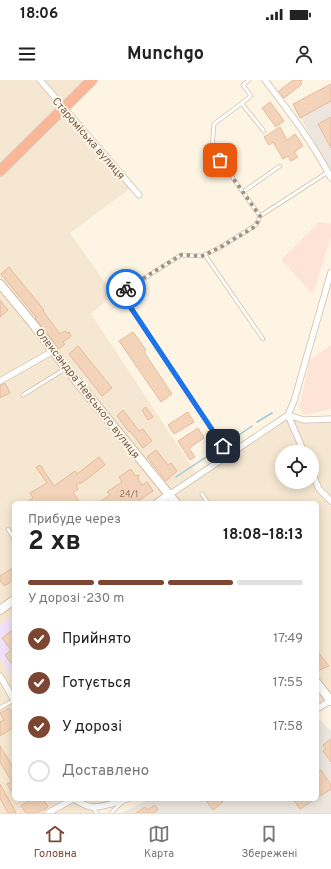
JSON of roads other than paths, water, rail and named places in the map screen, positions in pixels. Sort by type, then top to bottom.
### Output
[{"type":"highway","points":[[0,171],[92,80]]},
{"type":"main road","name":"Олександра Невського вулиця","points":[[0,284],[174,501]]},
{"type":"main road","points":[[161,501],[169,495]]},
{"type":"main road","points":[[0,610],[12,601]]},
{"type":"main road","points":[[319,686],[331,701]]},
{"type":"street","name":"Староміська вулиця","points":[[40,80],[139,195]]},
{"type":"street","points":[[265,80],[292,115],[322,161],[331,178]]},
{"type":"street","points":[[169,495],[288,415],[294,401],[331,272]]},
{"type":"street","points":[[0,381],[53,351]]},
{"type":"street","points":[[288,415],[304,420],[331,419]]},
{"type":"street","points":[[288,415],[301,445]]},
{"type":"street","points":[[319,489],[331,501]]},
{"type":"street","points":[[0,676],[12,697]]},
{"type":"street","points":[[319,708],[331,701]]},
{"type":"street","points":[[48,813],[69,801]]},
{"type":"street","points":[[77,801],[92,807],[119,801]]},
{"type":"lane","points":[[249,80],[243,85],[251,96],[214,124],[212,149],[260,216]]},
{"type":"lane","points":[[242,104],[264,131]]},
{"type":"lane","points":[[243,192],[280,166]]},
{"type":"lane","points":[[223,446],[121,293],[181,255],[202,256],[219,248],[256,226],[260,216],[328,172]]},
{"type":"lane","points":[[205,255],[263,339]]},
{"type":"lane","points":[[23,395],[66,368]]},
{"type":"lane","points":[[202,494],[207,501]]},
{"type":"lane","points":[[8,530],[12,536]]},
{"type":"lane","points":[[0,708],[12,701]]},
{"type":"lane","points":[[111,813],[124,801]]},
{"type":"lane","points":[[92,807],[98,813]]},
{"type":"waterway","points":[[257,422],[272,413]]},
{"type":"waterway","points":[[239,435],[252,426]]},
{"type":"waterway","points":[[176,477],[215,451]]}]
